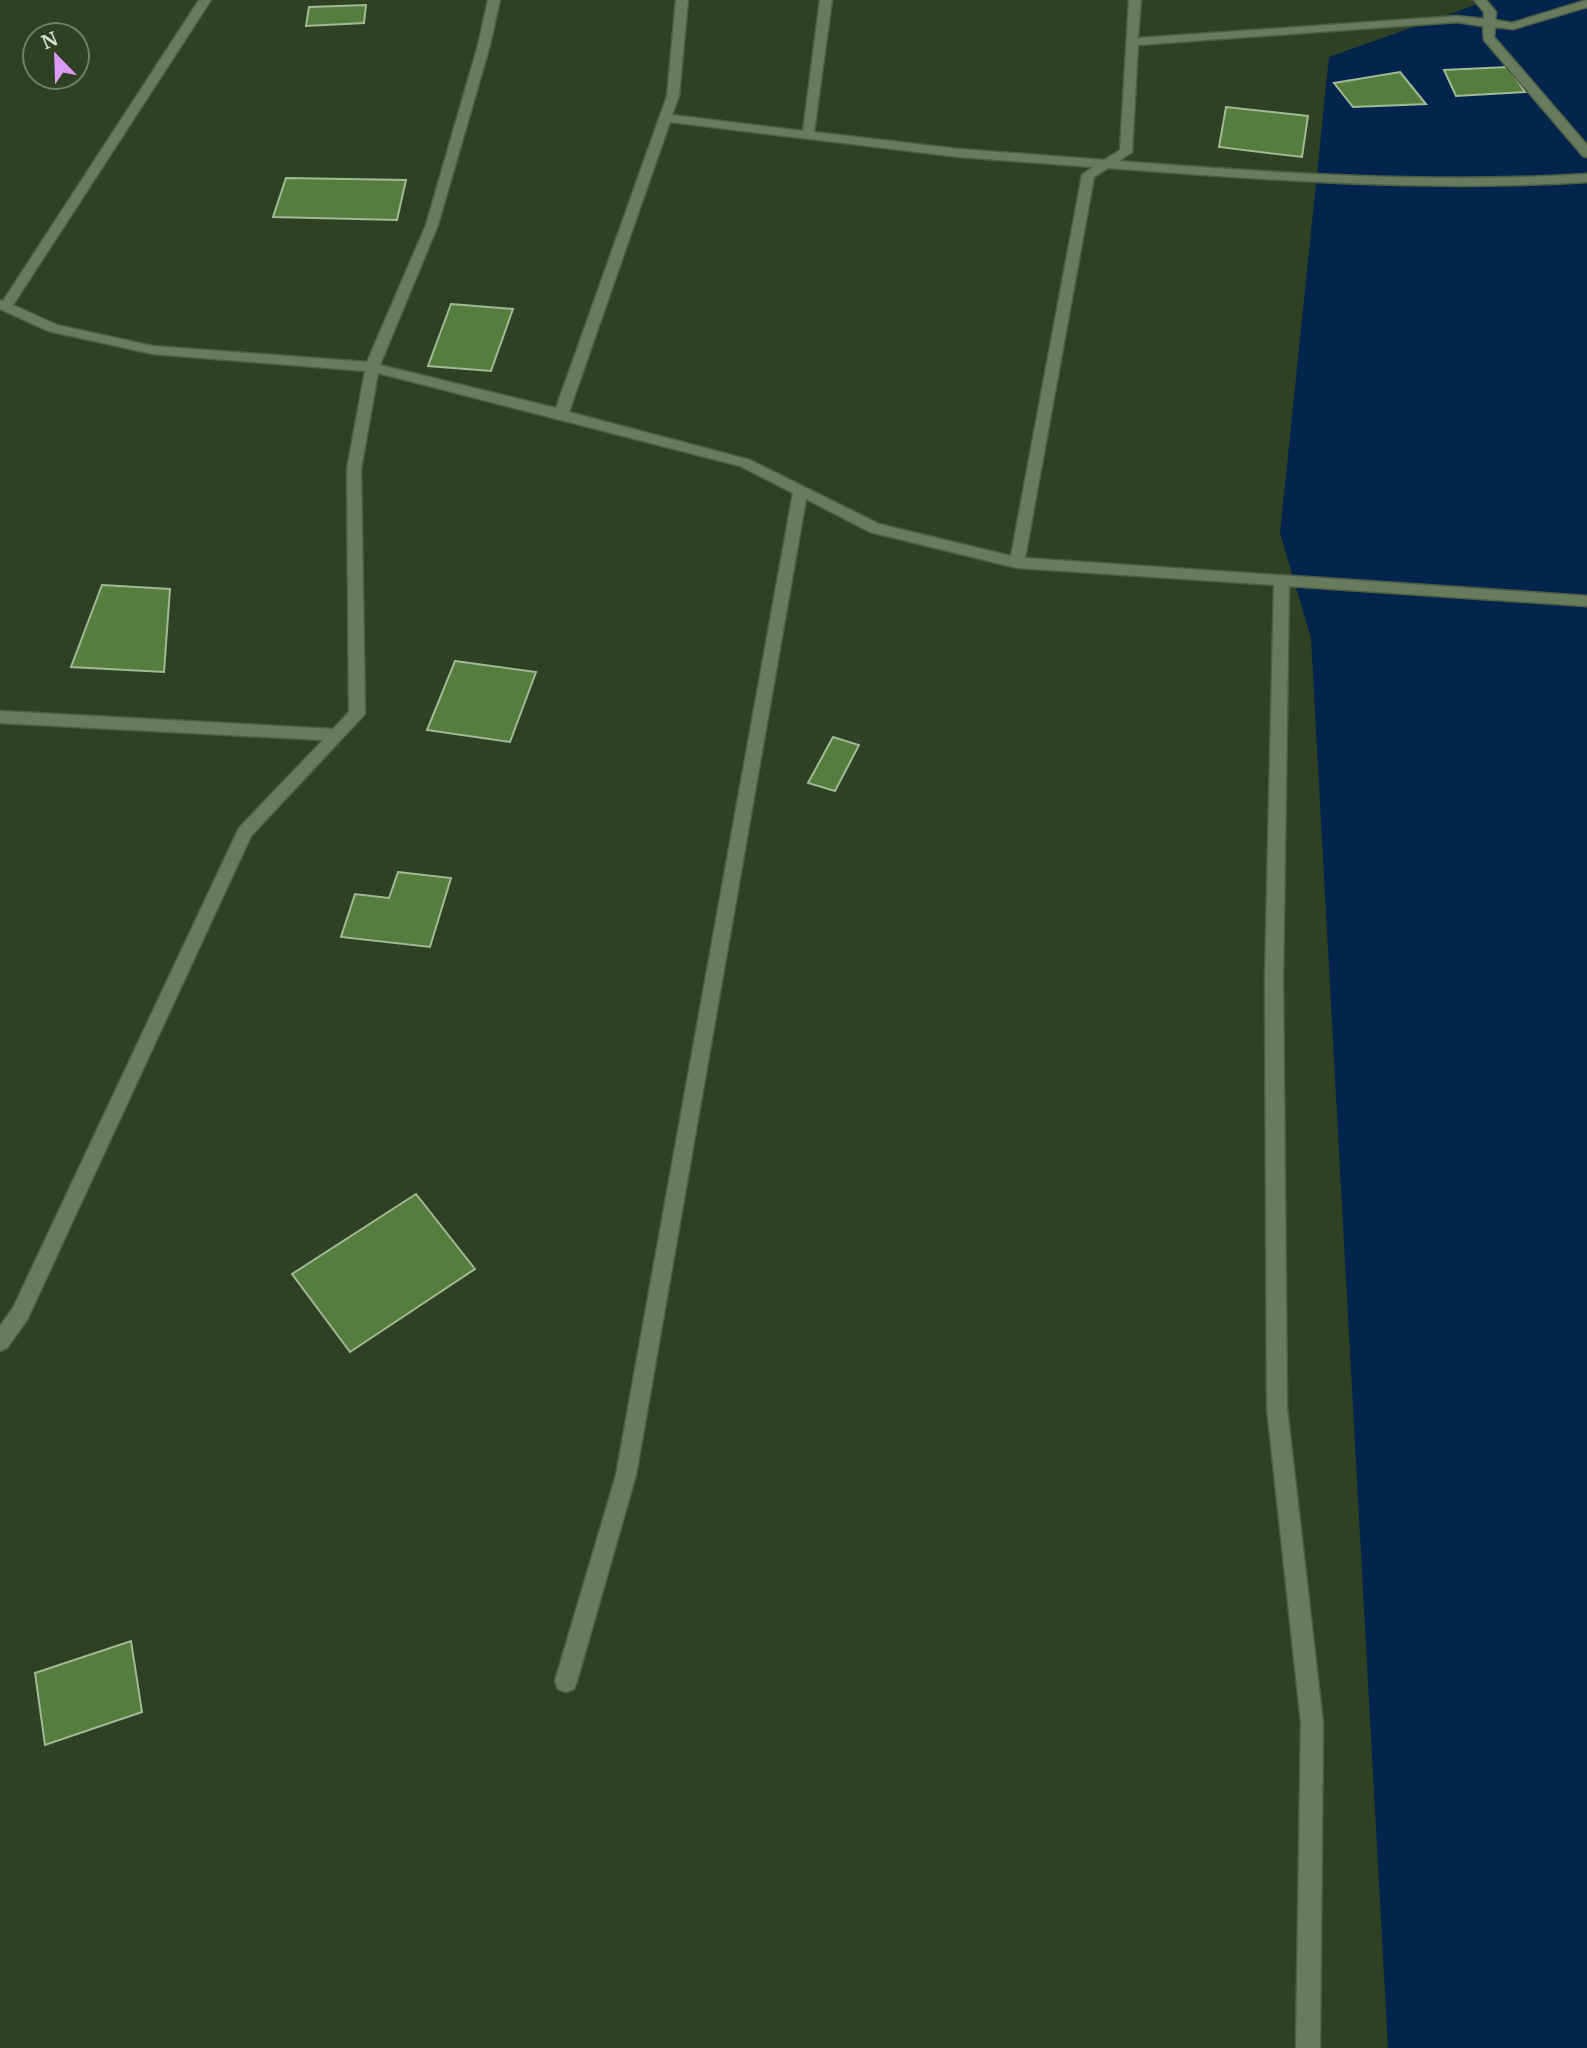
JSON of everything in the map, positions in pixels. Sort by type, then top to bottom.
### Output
[{"type":"street","points":[[205,0],[109,151],[3,305],[53,328],[153,350],[372,367],[561,414],[745,463],[875,528],[1017,563],[1587,601]]},
{"type":"street","points":[[0,1342],[20,1314],[245,832],[357,714],[354,470],[372,367],[432,225],[484,45],[494,0]]},
{"type":"street","points":[[561,414],[673,96],[682,0]]},
{"type":"street","points":[[808,135],[826,0]]},
{"type":"street","points":[[1017,563],[1088,176],[1126,152],[1135,0]]},
{"type":"street","points":[[1480,0],[1490,12],[1488,38],[1587,153]]},
{"type":"street","points":[[1131,42],[1457,19],[1513,26],[1587,3]]},
{"type":"street","points":[[665,118],[959,153],[1292,178],[1522,182],[1587,178]]},
{"type":"street","points":[[566,1681],[626,1475],[800,491]]},
{"type":"street","points":[[1282,580],[1274,979],[1277,1408],[1312,1723],[1308,2048]]},
{"type":"street","points":[[0,717],[337,735]]},
{"type":"water","points":[[1489,0],[1587,0],[1587,2048],[1388,2048],[1311,638],[1280,533],[1329,57]]},
{"type":"building","points":[[366,5],[364,23],[306,26],[309,7]]},
{"type":"building","points":[[1508,67],[1525,92],[1456,96],[1444,70]]},
{"type":"building","points":[[1400,72],[1426,104],[1353,107],[1334,83]]},
{"type":"building","points":[[1226,107],[1308,116],[1302,157],[1219,147]]},
{"type":"building","points":[[286,178],[406,180],[397,220],[273,217]]},
{"type":"building","points":[[451,304],[513,309],[491,371],[428,366]]},
{"type":"building","points":[[102,585],[170,589],[164,672],[71,667]]},
{"type":"building","points":[[455,661],[536,672],[510,742],[427,730]]},
{"type":"building","points":[[833,737],[859,745],[835,791],[808,783]]},
{"type":"building","points":[[398,872],[451,878],[430,947],[341,937],[355,894],[389,898]]},
{"type":"building","points":[[416,1194],[475,1269],[350,1352],[292,1274]]},
{"type":"building","points":[[131,1641],[142,1712],[45,1745],[35,1673]]}]
